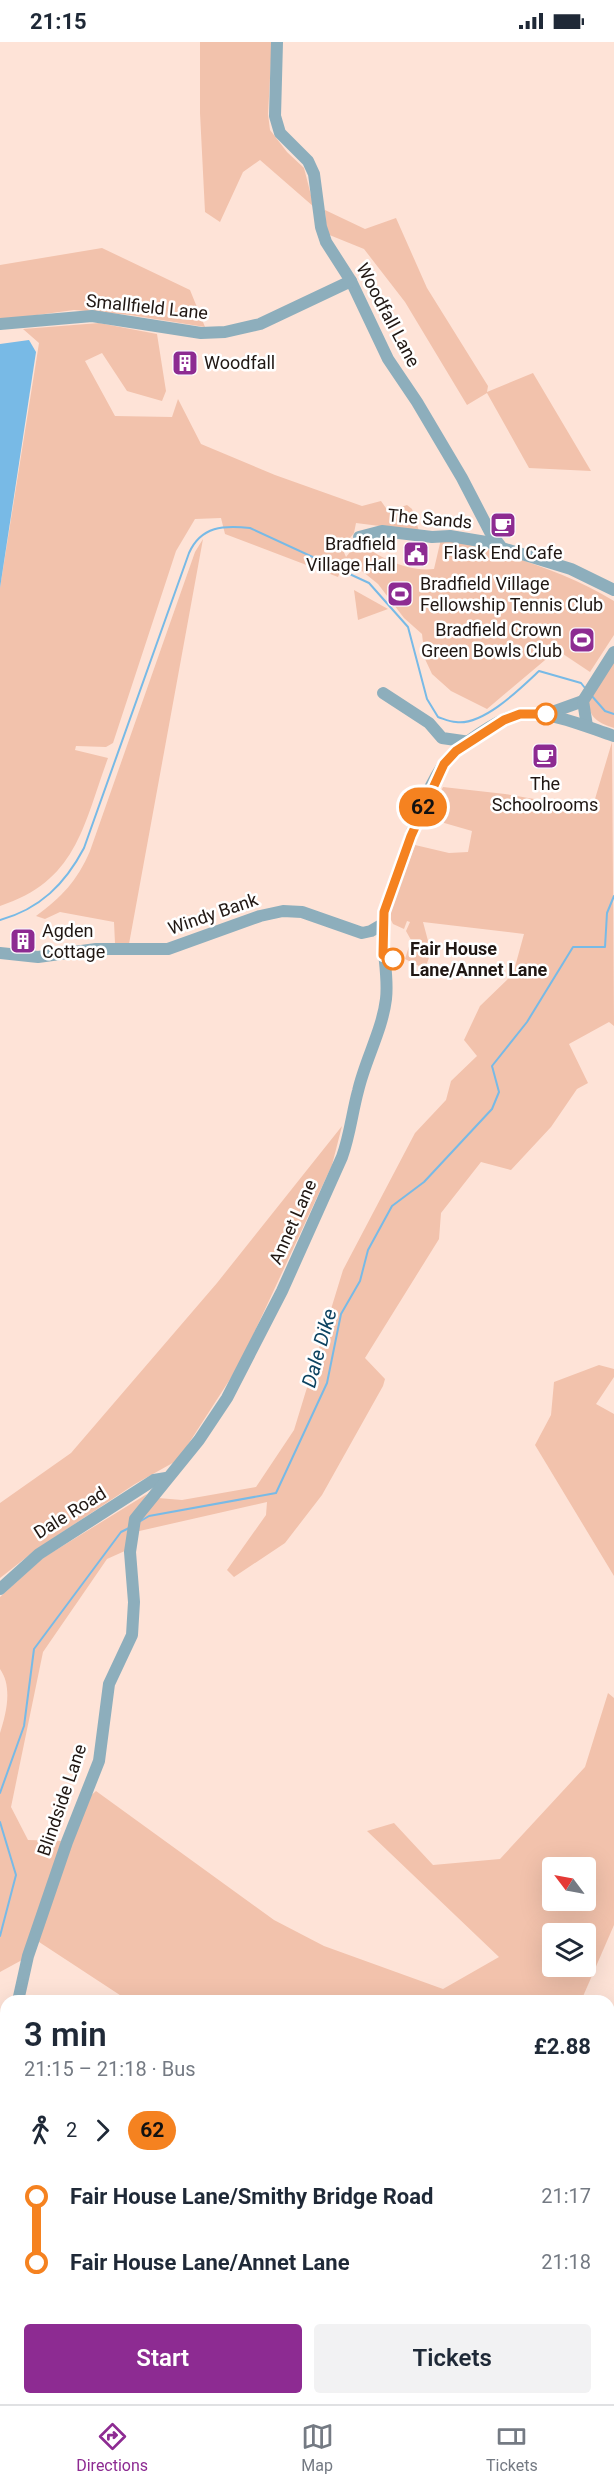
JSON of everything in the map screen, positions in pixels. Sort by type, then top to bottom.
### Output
[{"type":"street","name":"Woodfall Lane","points":[[277,42],[275,116],[280,133],[308,161],[314,174],[321,208],[321,227],[326,242],[351,281],[388,359],[417,402],[498,544]]},
{"type":"street","name":"Smallfield Lane","points":[[0,324],[92,316],[201,333],[225,332],[260,324],[351,281]]},
{"type":"street","name":"The Sands","points":[[359,537],[382,531],[432,537],[450,536],[498,544]]},
{"type":"street","points":[[498,544],[511,551],[571,569],[614,590]]},
{"type":"street","points":[[586,726],[584,700],[614,652]]},
{"type":"street","points":[[383,693],[429,723],[442,738],[444,764]]},
{"type":"street","points":[[547,714],[584,700]]},
{"type":"street","points":[[444,764],[470,742],[504,720],[520,714],[547,714],[614,736]]},
{"type":"street","points":[[442,738],[470,742]]},
{"type":"street","name":"Annet Lane","points":[[166,1478],[199,1440],[240,1375],[282,1291],[342,1157],[349,1138],[358,1090],[386,998],[383,951],[384,912],[411,836],[444,764]]},
{"type":"street","name":"Windy Bank","points":[[0,953],[38,957],[96,950],[168,949],[260,916],[283,911],[302,912],[362,933],[383,951]]},
{"type":"street","points":[[362,933],[383,924]]},
{"type":"street","name":"Blindside Lane","points":[[19,1995],[28,1956],[67,1842],[99,1761],[109,1684],[132,1635],[134,1602],[130,1552],[135,1519],[166,1478]]},
{"type":"street","name":"Dale Road","points":[[0,1589],[39,1554],[154,1480],[166,1478]]},
{"type":"shaded area","points":[[200,42],[272,42],[268,114],[270,130],[287,152],[304,168],[314,207],[260,160],[243,172],[220,222],[205,212],[200,113]]},
{"type":"shaded area","points":[[325,210],[365,229],[396,218],[427,288],[488,386],[487,392],[533,373],[591,471],[529,468],[487,393],[467,405],[405,302],[364,249],[327,234]]},
{"type":"shaded area","points":[[102,248],[190,290],[205,327],[130,315],[74,310],[0,320],[0,265]]},
{"type":"shaded area","points":[[99,323],[157,334],[166,391],[162,401],[127,391],[102,353],[85,361],[115,416],[172,417],[178,399],[201,444],[275,475],[362,506],[381,501],[388,511],[407,505],[412,509],[419,531],[356,523],[354,533],[342,548],[346,557],[358,542],[384,558],[403,566],[434,569],[441,539],[451,537],[555,572],[614,601],[614,635],[590,672],[557,650],[487,709],[451,691],[432,674],[425,659],[422,634],[404,618],[378,584],[346,558],[338,577],[225,534],[221,518],[195,519],[176,551],[113,743],[106,747],[76,746],[75,750],[108,758],[74,848],[46,882],[26,895],[0,906],[0,588],[39,343],[23,329]]},
{"type":"shaded area","points":[[203,539],[129,944],[115,943],[114,922],[60,912],[45,919],[36,916],[68,888],[90,851],[195,552]]},
{"type":"shaded area","points":[[354,590],[388,609],[358,620]]},
{"type":"shaded area","points":[[614,660],[614,728],[596,720],[588,702]]},
{"type":"shaded area","points":[[612,742],[614,1026],[609,1022],[569,1044],[588,1083],[577,1089],[551,1127],[511,1170],[481,1162],[441,1213],[439,1239],[365,1358],[385,1379],[383,1386],[322,1495],[285,1543],[234,1577],[227,1570],[266,1515],[267,1502],[135,1532],[138,1520],[158,1498],[182,1500],[256,1487],[294,1430],[343,1270],[415,1133],[446,1100],[451,1081],[477,1056],[464,1040],[480,1006],[513,974],[524,934],[423,922],[431,952],[425,969],[405,959],[411,940],[406,931],[410,922],[407,921],[404,929],[393,924],[389,916],[415,845],[449,853],[468,852],[472,831],[427,818],[443,787],[505,794],[592,809]]},
{"type":"shaded area","points":[[342,1126],[332,1165],[248,1346],[234,1373],[178,1460],[135,1484],[37,1549],[0,1578],[0,1503],[71,1453],[217,1283]]},
{"type":"shaded area","points":[[599,1365],[614,1369],[614,1377],[596,1404],[614,1414],[614,1576],[535,1445],[551,1415],[554,1382]]},
{"type":"shaded area","points":[[147,1494],[130,1520],[127,1550],[107,1559],[43,1652],[11,1807],[28,1840],[63,1841],[22,1960],[0,1972],[0,1733],[6,1709],[7,1692],[0,1669],[0,1597],[43,1558]]},
{"type":"shaded area","points":[[608,1693],[614,1698],[614,1925],[596,1966],[596,1923],[542,1923],[542,1977],[591,1977],[584,1995],[120,1995],[36,1940],[87,1799],[96,1791],[274,1920],[324,1946],[443,1989],[499,1957],[367,1831],[394,1823],[433,1865],[500,1859],[585,1767]]},
{"type":"water","points":[[29,340],[36,352],[0,588],[0,344]]},
{"type":"waterway","points":[[0,920],[39,902],[60,884],[77,861],[84,848],[189,553],[200,537],[214,529],[250,528],[369,583],[408,627],[427,699],[438,717],[456,722],[467,722],[478,718],[501,704],[539,671],[581,683],[585,688]]},
{"type":"waterway","points":[[591,695],[605,711],[614,714]]},
{"type":"waterway","name":"Dale Dike","points":[[139,1522],[149,1516],[276,1493],[327,1383],[341,1314],[360,1281],[368,1250],[392,1206],[424,1182],[492,1109],[499,1092],[492,1066],[527,1022],[573,947],[605,947],[607,913],[614,896]]},
{"type":"waterway","name":"Dale Dike","points":[[0,1793],[24,1726],[34,1649],[121,1532],[129,1528]]},
{"type":"waterway","name":"Dale Dike","points":[[0,1822],[16,1875],[0,1936]]},
{"type":"bus line","name":"62","points":[[393,959],[383,955],[384,912],[420,812],[444,764],[456,751],[504,720],[520,714],[546,714]]},
{"type":"place","name":"Woodfall","points":[[185,363]]},
{"type":"place","name":"Flask End Cafe","points":[[503,525]]},
{"type":"place","name":"Bradfield Village Hall","points":[[416,554]]},
{"type":"place","name":"Bradfield Village Fellowship Tennis Club","points":[[400,594]]},
{"type":"place","name":"Bradfield Crown Green Bowls Club","points":[[582,640]]},
{"type":"place","name":"The Schoolrooms","points":[[545,756]]},
{"type":"place","name":"Agden Cottage","points":[[23,941]]},
{"type":"place","name":"Fair House Lane/Annet Lane","points":[[393,959]]}]
